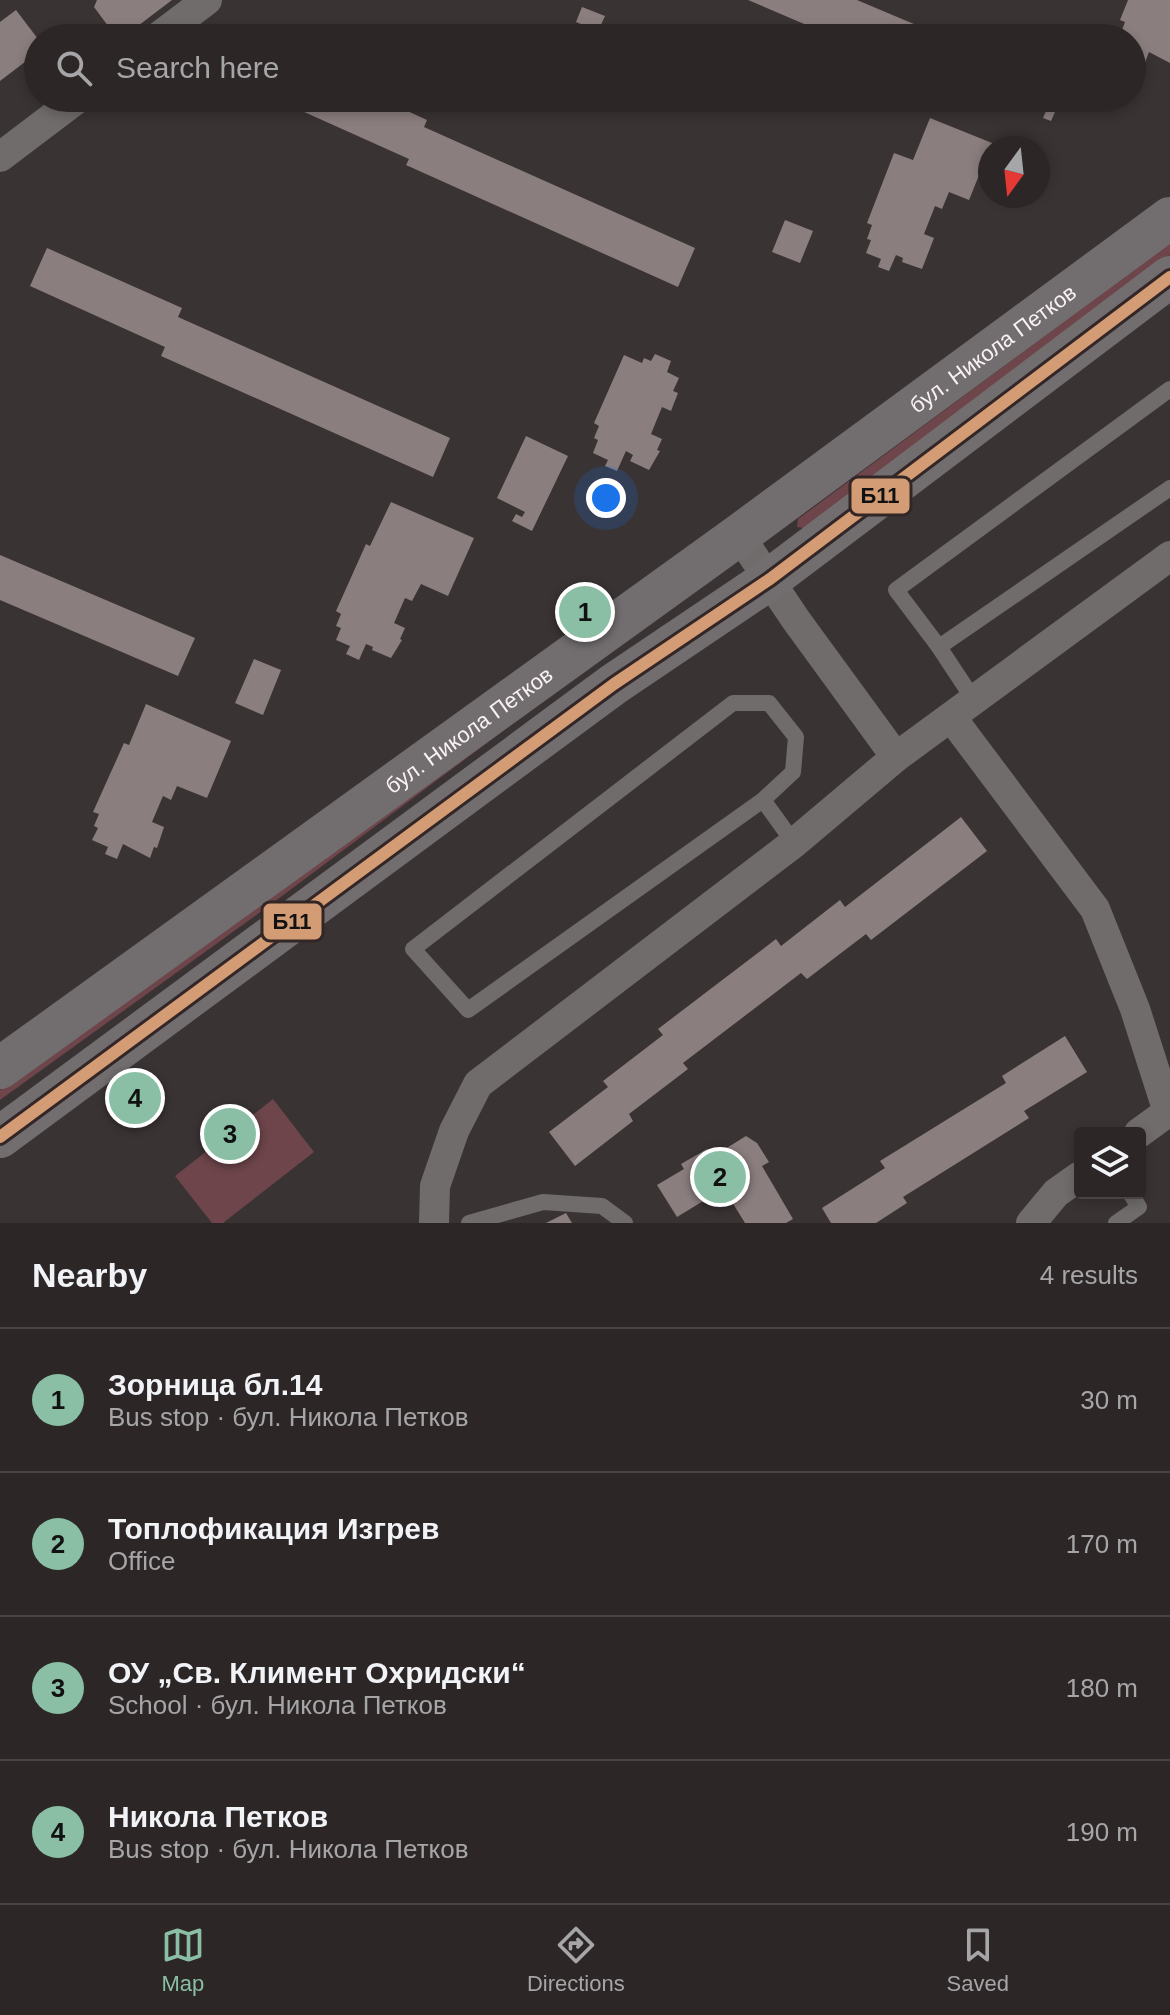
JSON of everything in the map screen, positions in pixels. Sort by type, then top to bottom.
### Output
[{"type":"main road","name":"бул. Никола Петков","points":[[0,1068],[739,535],[1170,218]]},
{"type":"main road","points":[[0,1137],[614,684],[770,579],[1170,277]]},
{"type":"street","points":[[175,24],[207,0]]},
{"type":"street","points":[[0,157],[59,112]]},
{"type":"street","points":[[739,535],[796,620],[896,757]]},
{"type":"street","points":[[434,1223],[435,1186],[454,1131],[478,1084],[794,843],[896,757],[1170,556]]},
{"type":"street","points":[[962,708],[1095,909],[1135,1009],[1169,1112],[1146,1128]]},
{"type":"street","points":[[1031,1223],[1056,1193],[1074,1180]]},
{"type":"lane","points":[[962,708],[939,647],[896,590],[1170,389]]},
{"type":"lane","points":[[939,647],[1170,488]]},
{"type":"lane","points":[[733,703],[769,703],[796,737],[793,772],[763,800],[468,1010],[413,949],[733,703]]},
{"type":"lane","points":[[763,800],[794,843]]},
{"type":"lane","points":[[1116,1223],[1139,1207],[1134,1199]]},
{"type":"lane","points":[[469,1223],[543,1202],[602,1206],[625,1223]]},
{"type":"shaded area","points":[[1170,243],[1170,255],[804,528],[797,527],[798,519]]},
{"type":"shaded area","points":[[713,574],[266,908],[0,1100],[0,1090],[256,895]]},
{"type":"shaded area","points":[[273,1099],[314,1152],[223,1223],[212,1223],[175,1176]]},
{"type":"building","points":[[97,0],[172,0],[140,24],[107,24],[94,7]]},
{"type":"building","points":[[748,0],[857,0],[914,24],[804,24]]},
{"type":"building","points":[[1128,0],[1170,0],[1170,63],[1149,52],[1146,60],[1146,24],[1124,24],[1120,20]]},
{"type":"building","points":[[582,7],[605,16],[601,24],[576,22]]},
{"type":"building","points":[[16,10],[27,24],[24,24],[24,63],[0,81],[0,22]]},
{"type":"building","points":[[304,112],[410,112],[427,120],[424,127],[695,248],[678,287],[406,165],[409,159]]},
{"type":"building","points":[[1046,112],[1055,112],[1051,121],[1043,118]]},
{"type":"building","points":[[930,118],[978,137],[978,178],[969,200],[949,192],[942,209],[935,206],[924,234],[934,238],[922,269],[902,262],[903,258],[896,255],[889,271],[878,267],[881,259],[866,253],[872,225],[867,223],[894,153],[913,160]]},
{"type":"building","points":[[785,220],[813,231],[800,263],[772,252]]},
{"type":"building","points":[[47,248],[182,308],[178,317],[450,438],[433,477],[161,356],[165,347],[30,286]]},
{"type":"building","points":[[655,354],[671,361],[667,372],[679,378],[673,391],[678,393],[671,411],[662,407],[651,434],[662,439],[657,450],[660,451],[649,470],[630,461],[633,455],[626,451],[617,471],[605,466],[608,460],[593,453],[599,426],[594,423],[624,355],[642,363],[644,358],[651,361]]},
{"type":"building","points":[[526,436],[568,456],[532,531],[512,521],[516,514],[522,517],[525,512],[497,498]]},
{"type":"building","points":[[391,502],[474,538],[448,596],[421,584],[412,601],[405,598],[394,623],[405,628],[391,658],[366,644],[359,660],[346,654],[350,646],[336,640],[341,628],[336,626],[341,614],[336,611],[366,544],[370,546]]},
{"type":"building","points":[[0,555],[195,638],[178,676],[0,600]]},
{"type":"building","points":[[254,659],[281,670],[263,715],[235,703]]},
{"type":"building","points":[[146,704],[231,741],[207,798],[177,786],[171,800],[163,796],[152,822],[164,827],[150,858],[123,844],[117,859],[105,854],[108,847],[92,840],[98,828],[94,826],[99,814],[93,812],[124,743],[129,745]]},
{"type":"building","points":[[961,817],[987,851],[871,940],[866,934],[807,979],[801,973],[683,1063],[688,1069],[629,1114],[633,1121],[575,1166],[549,1132],[608,1087],[603,1081],[663,1035],[658,1029],[776,939],[781,946],[840,900],[845,907]]},
{"type":"building","points":[[1065,1036],[1087,1072],[1024,1111],[1029,1118],[903,1197],[907,1203],[876,1223],[831,1223],[822,1208],[885,1168],[880,1161],[1006,1083],[1002,1076]]},
{"type":"building","points":[[746,1136],[757,1143],[769,1162],[762,1166],[793,1219],[786,1223],[745,1223],[732,1202],[726,1206],[718,1192],[677,1217],[657,1185],[684,1169],[681,1164],[707,1149],[712,1157]]},
{"type":"building","points":[[566,1213],[572,1223],[546,1223]]},
{"type":"transit line","name":"Б11","points":[[0,1137],[614,684],[770,579],[1170,277]]},
{"type":"place","name":"Зорница бл.14","points":[[585,612]]},
{"type":"place","name":"Никола Петков","points":[[135,1098]]},
{"type":"place","name":"ОУ „Св. Климент Охридски“","points":[[230,1134]]},
{"type":"place","name":"Топлофикация Изгрев","points":[[720,1177]]}]
